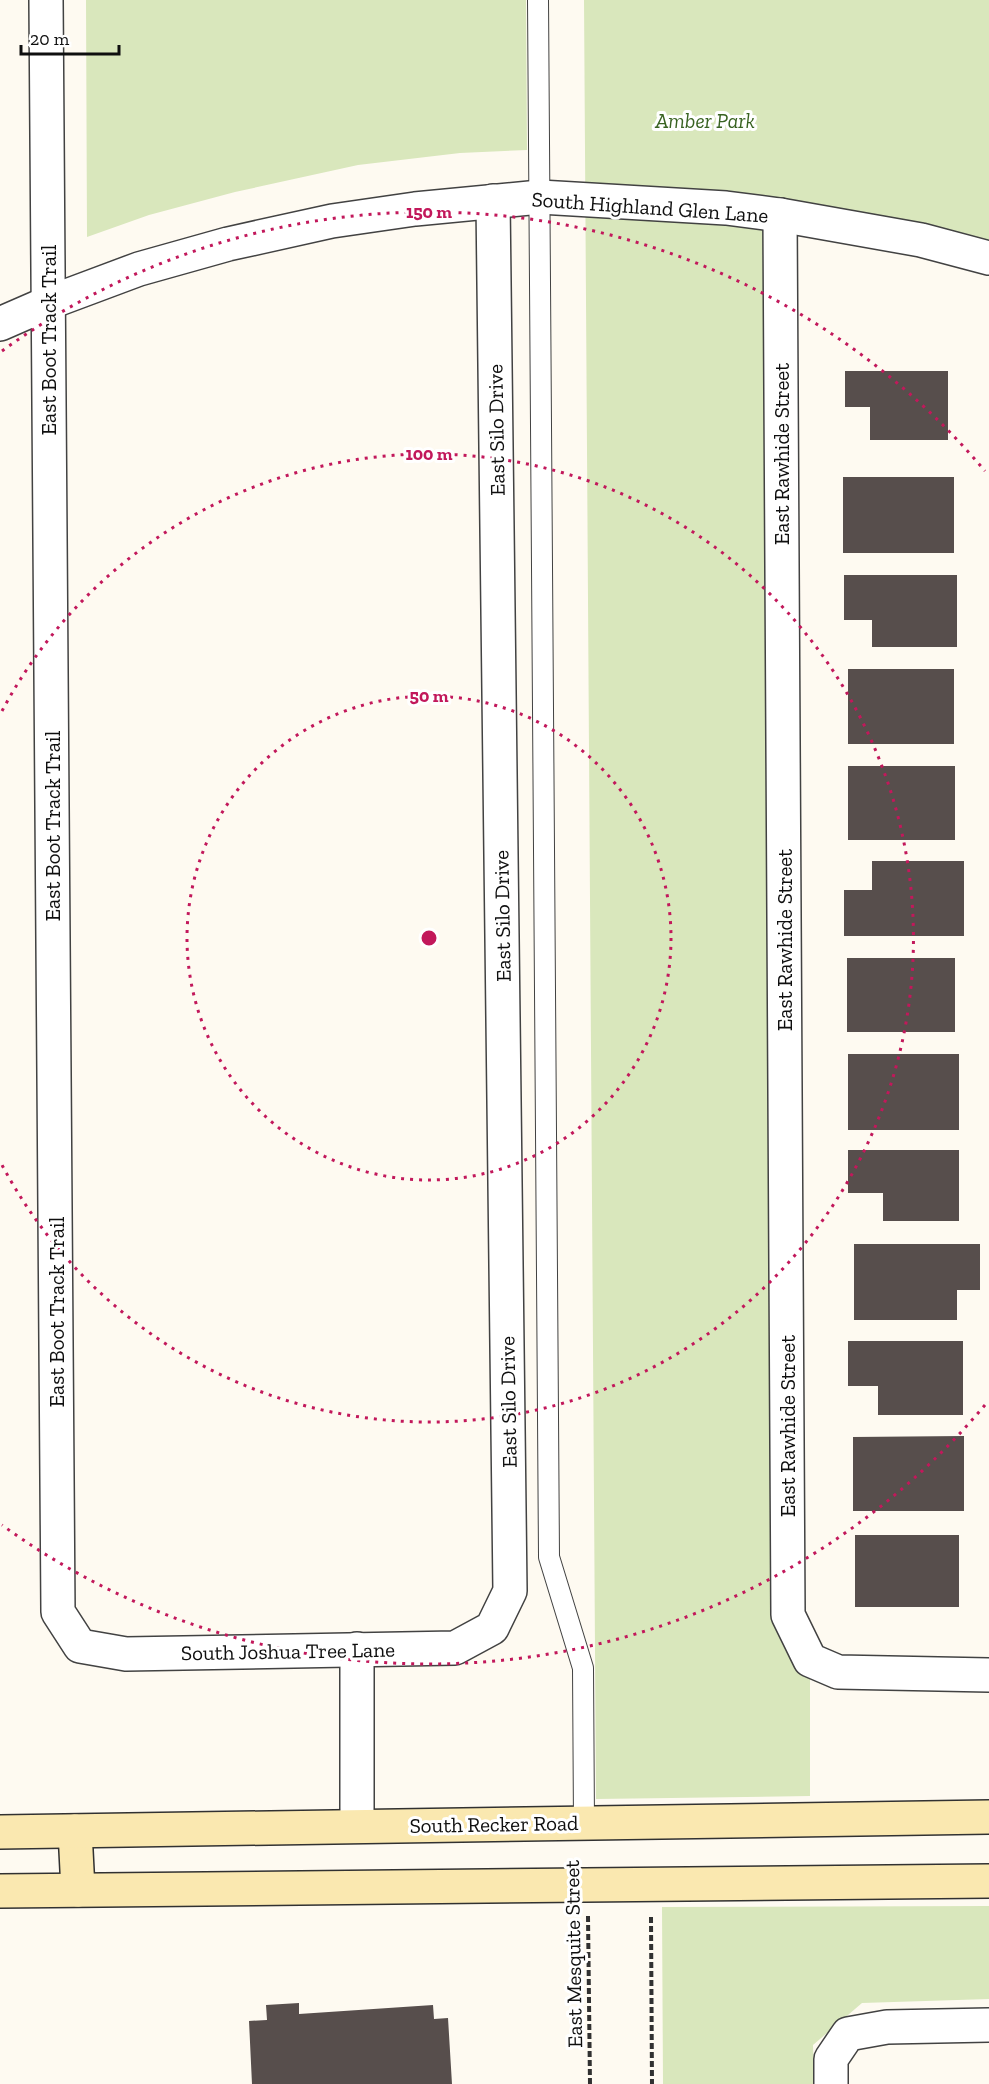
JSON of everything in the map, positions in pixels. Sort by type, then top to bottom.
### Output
[{"type":"main road","name":"South Recker Road","points":[[0,1832],[989,1817]]},
{"type":"main road","points":[[75,1831],[78,1890]]},
{"type":"main road","points":[[0,1891],[989,1881]]},
{"type":"street","name":"East Boot Track Trail","points":[[46,0],[58,1612],[80,1646]]},
{"type":"street","name":"South Highland Glen Lane","points":[[0,324],[48,303],[139,269],[228,244],[332,221],[540,197],[726,208],[780,215],[921,240],[989,258]]},
{"type":"street","name":"East Silo Drive","points":[[492,1628],[510,1591],[493,201]]},
{"type":"street","name":"East Rawhide Street","points":[[780,215],[788,1615],[810,1660],[838,1672],[989,1674]]},
{"type":"street","name":"South Joshua Tree Lane","points":[[80,1646],[126,1654],[455,1648],[492,1628]]},
{"type":"street","points":[[357,1649],[357,1827]]},
{"type":"street","points":[[831,2084],[831,2059],[848,2034],[887,2027],[989,2025]]},
{"type":"lane","points":[[538,0],[549,1557],[583,1668],[584,1823]]},
{"type":"path","points":[[650,1883],[652,2084]]},
{"type":"path","name":"East Mesquite Street","points":[[588,1885],[590,2084]]},
{"type":"green space","points":[[86,0],[526,0],[527,150],[460,153],[358,165],[235,192],[149,215],[87,237]]},
{"type":"green space","name":"Amber Park","points":[[584,0],[989,0],[989,258],[780,215],[788,1615],[810,1660],[810,1796],[596,1799]]},
{"type":"green space","points":[[989,1906],[989,1999],[862,2003],[813,2045],[814,2084],[663,2084],[662,1907]]},
{"type":"building","points":[[845,371],[948,371],[948,440],[870,440],[870,407],[845,407]]},
{"type":"building","points":[[843,477],[954,477],[954,553],[843,553]]},
{"type":"building","points":[[844,575],[957,575],[957,647],[872,647],[872,620],[844,620]]},
{"type":"building","points":[[848,669],[954,669],[954,744],[848,744]]},
{"type":"building","points":[[848,766],[955,766],[955,840],[848,840]]},
{"type":"building","points":[[872,861],[964,861],[964,936],[844,936],[844,890],[872,890]]},
{"type":"building","points":[[847,958],[955,958],[955,1032],[847,1032]]},
{"type":"building","points":[[848,1054],[959,1054],[959,1130],[848,1130]]},
{"type":"building","points":[[848,1150],[959,1150],[959,1221],[883,1221],[883,1193],[848,1193]]},
{"type":"building","points":[[854,1244],[980,1244],[980,1290],[957,1290],[957,1320],[854,1320]]},
{"type":"building","points":[[848,1341],[963,1341],[963,1415],[878,1415],[878,1386],[848,1386]]},
{"type":"building","points":[[964,1436],[964,1511],[853,1511],[853,1437]]},
{"type":"building","points":[[855,1535],[959,1535],[959,1607],[855,1607]]},
{"type":"building","points":[[299,2003],[299,2014],[433,2005],[434,2019],[448,2018],[452,2084],[252,2084],[249,2021],[267,2020],[266,2005]]}]
